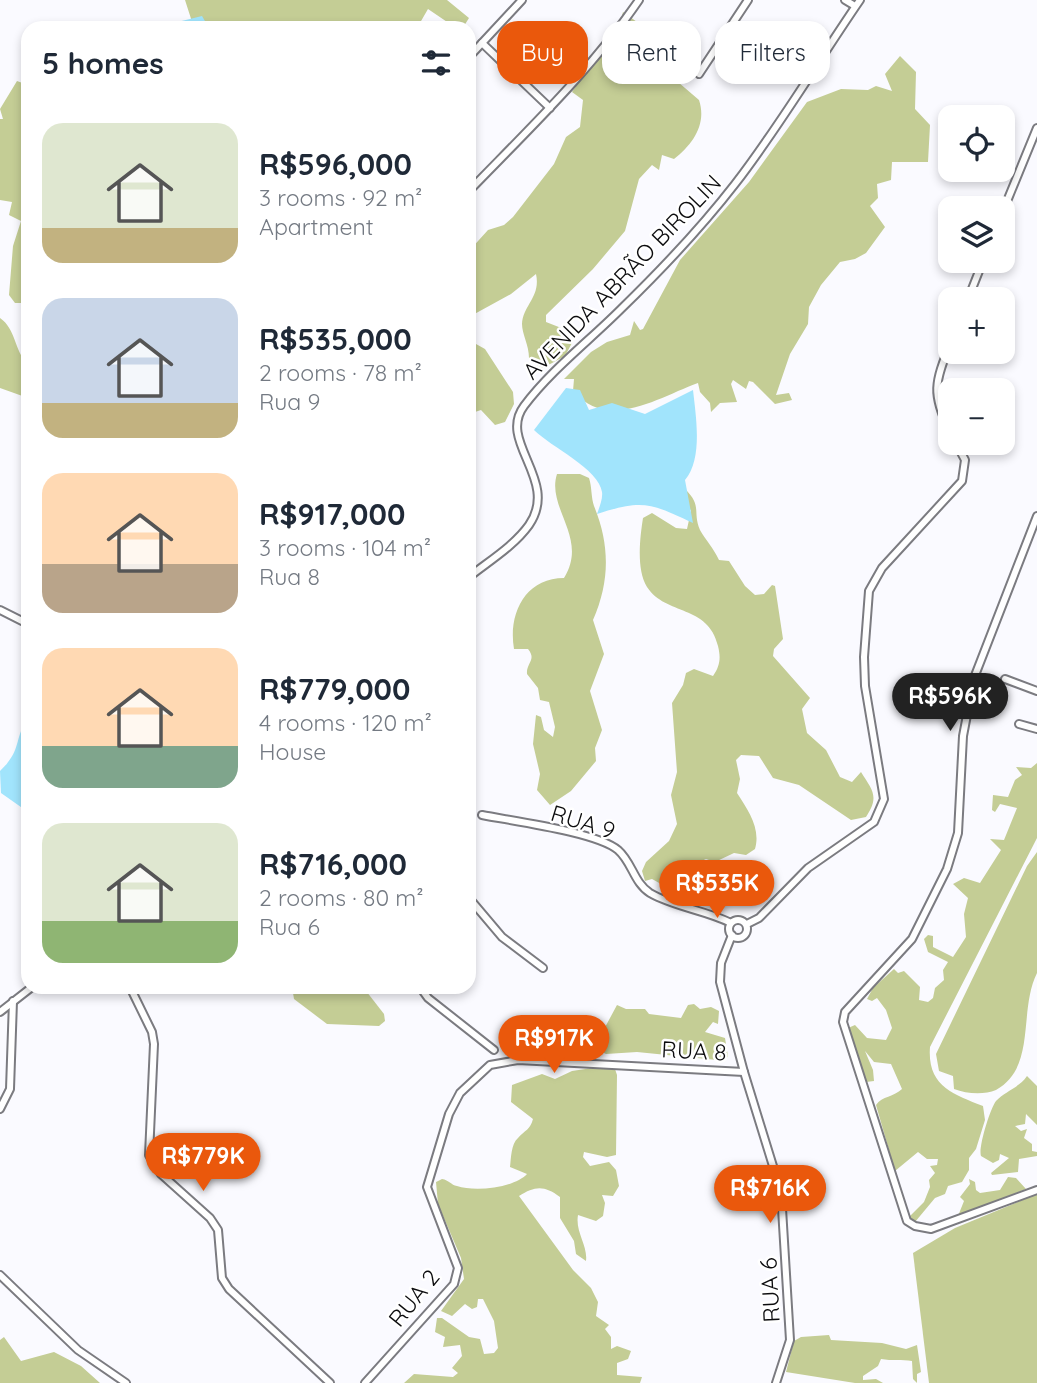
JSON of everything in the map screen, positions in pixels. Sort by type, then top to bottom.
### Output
[{"type":"street","points":[[476,49],[522,0]]},
{"type":"street","points":[[476,184],[550,108],[611,39],[639,0]]},
{"type":"street","points":[[701,71],[748,0]]},
{"type":"street","points":[[845,0],[857,3]]},
{"type":"street","name":"AVENIDA ABRÃO BIROLIN","points":[[476,571],[519,535],[536,511],[538,483],[518,438],[516,418],[524,405],[571,355],[622,309],[735,184],[857,3]]},
{"type":"street","points":[[482,43],[550,108]]},
{"type":"street","points":[[1009,196],[1037,128]]},
{"type":"street","points":[[938,382],[935,391],[938,408]]},
{"type":"street","points":[[747,924],[759,918],[808,868],[874,822],[882,810],[884,799],[865,686],[864,657],[869,591],[882,568],[962,481],[965,460],[962,455]]},
{"type":"street","points":[[1037,516],[974,678],[963,736],[958,833],[947,869],[912,939],[845,1012],[843,1022],[907,1221],[915,1226],[931,1229],[1037,1190]]},
{"type":"street","points":[[0,610],[21,620]]},
{"type":"street","points":[[1005,679],[1037,691]]},
{"type":"street","points":[[1018,724],[1037,729]]},
{"type":"street","name":"RUA 9","points":[[482,815],[606,843],[626,859],[637,880],[649,892],[713,914],[730,923]]},
{"type":"street","points":[[476,906],[502,937],[543,968]]},
{"type":"street","points":[[739,919],[747,924],[747,932],[743,937],[732,935],[730,923],[739,919]]},
{"type":"street","name":"RUA 6","points":[[732,935],[721,963],[720,982],[781,1192],[790,1340],[776,1383]]},
{"type":"street","points":[[0,1012],[22,994]]},
{"type":"street","points":[[133,994],[152,1032],[154,1044],[149,1155],[161,1174],[210,1219],[218,1230],[222,1278],[229,1289],[330,1383]]},
{"type":"street","points":[[425,994],[494,1050]]},
{"type":"street","points":[[0,1109],[10,1089],[13,1001]]},
{"type":"street","name":"RUA 8","points":[[427,1187],[449,1114],[460,1093],[490,1065],[518,1060],[744,1072]]},
{"type":"street","name":"RUA 2","points":[[365,1383],[454,1283],[458,1268],[427,1187]]},
{"type":"street","points":[[0,1275],[78,1350],[126,1383]]},
{"type":"green space","points":[[185,0],[447,0],[469,18],[467,21],[446,21],[428,9],[421,21],[192,21]]},
{"type":"green space","points":[[623,12],[636,21],[620,21]]},
{"type":"green space","points":[[602,50],[602,84],[680,84],[699,100],[700,125],[681,153],[674,159],[662,155],[659,170],[652,165],[639,179],[625,231],[593,269],[546,315],[546,322],[569,331],[573,341],[565,356],[541,369],[529,358],[522,324],[536,289],[536,274],[511,294],[476,313],[476,243],[488,230],[504,225],[513,217],[554,164],[566,137],[580,127],[583,100],[572,92],[578,84],[588,84],[588,70]]},
{"type":"green space","points":[[900,56],[916,72],[915,109],[930,125],[928,162],[892,162],[891,180],[877,184],[878,198],[870,206],[885,227],[866,253],[840,262],[821,285],[809,307],[808,324],[790,354],[776,395],[789,393],[792,400],[775,404],[753,382],[749,381],[746,389],[733,380],[731,384],[737,402],[720,403],[711,412],[710,403],[700,392],[698,383],[634,408],[618,410],[602,409],[587,403],[573,391],[574,379],[564,379],[591,352],[607,342],[630,335],[634,321],[640,330],[643,329],[680,260],[749,182],[807,102],[841,89],[868,90],[876,86],[892,91],[885,74]]},
{"type":"green space","points":[[17,81],[21,82],[21,221],[9,215],[12,202],[0,200],[0,119],[3,119],[0,109]]},
{"type":"green space","points":[[21,221],[21,303],[15,303],[9,295],[13,246]]},
{"type":"green space","points":[[0,318],[9,328],[21,355],[21,396],[0,388]]},
{"type":"green space","points":[[476,344],[485,349],[513,392],[514,404],[505,422],[495,425],[481,410],[476,412]]},
{"type":"green space","points":[[557,474],[580,474],[589,478],[603,535],[606,563],[603,591],[593,620],[604,654],[590,691],[602,730],[595,748],[596,761],[571,791],[550,805],[537,790],[540,774],[533,744],[536,715],[541,717],[544,730],[553,737],[555,727],[549,702],[540,700],[538,688],[527,674],[532,656],[528,649],[514,649],[513,636],[517,611],[529,591],[539,584],[564,578],[570,563],[570,536],[557,499]]},
{"type":"green space","points":[[684,488],[695,504],[700,530],[719,560],[729,561],[745,586],[755,595],[764,594],[772,585],[775,586],[783,639],[774,649],[773,656],[810,698],[802,709],[807,733],[826,750],[840,777],[852,782],[861,772],[873,793],[873,804],[866,817],[851,820],[799,785],[773,778],[759,756],[741,755],[736,760],[740,779],[737,793],[755,827],[755,849],[746,855],[734,853],[715,862],[706,859],[676,871],[661,884],[652,879],[645,881],[642,871],[646,862],[669,841],[677,824],[671,795],[677,772],[672,703],[683,685],[686,673],[694,669],[713,676],[720,658],[713,633],[705,623],[655,596],[647,587],[641,571],[643,518],[652,513],[676,528],[687,529],[691,511],[681,493]]},
{"type":"green space","points":[[1037,763],[1037,838],[930,1047],[930,1060],[938,1080],[952,1092],[983,1106],[985,1120],[976,1149],[969,1158],[969,1170],[962,1182],[948,1186],[945,1194],[935,1198],[915,1222],[909,1217],[924,1202],[930,1187],[929,1180],[935,1173],[930,1166],[937,1165],[938,1159],[927,1159],[918,1152],[895,1171],[876,1105],[902,1089],[891,1064],[874,1062],[865,1051],[873,1070],[874,1081],[866,1082],[848,1028],[855,1025],[867,1038],[886,1040],[892,1028],[886,1010],[877,998],[872,1001],[867,999],[873,988],[894,969],[898,973],[904,971],[920,987],[919,1000],[928,1002],[933,998],[935,988],[944,980],[943,970],[948,962],[928,952],[924,939],[928,935],[933,936],[933,947],[953,957],[966,937],[964,914],[968,898],[953,884],[964,878],[980,883],[1001,850],[990,839],[1004,840],[1017,808],[1000,804],[995,812],[992,810],[993,795],[1008,797],[1015,780],[1022,775],[1016,767],[1031,768]]},
{"type":"green space","points":[[1037,852],[1037,973],[1028,1004],[1022,1053],[1009,1080],[996,1090],[975,1093],[954,1089],[953,1076],[939,1071],[936,1054],[1027,866]]},
{"type":"green space","points":[[293,994],[368,994],[384,1014],[385,1021],[379,1026],[327,1024],[294,999]]},
{"type":"green space","points":[[694,1004],[700,1009],[711,1007],[719,1011],[718,1024],[713,1022],[705,1032],[725,1038],[728,1057],[717,1060],[637,1052],[606,1054],[598,1050],[596,1044],[617,1005],[626,1009],[645,1009],[649,1014],[681,1018],[688,1005]]},
{"type":"green space","points":[[599,1067],[615,1069],[617,1075],[616,1155],[607,1157],[584,1152],[583,1157],[590,1166],[609,1162],[616,1170],[619,1186],[613,1196],[602,1195],[605,1203],[603,1216],[596,1221],[578,1215],[586,1261],[576,1254],[574,1241],[560,1218],[560,1197],[549,1190],[539,1188],[519,1196],[573,1270],[591,1288],[598,1302],[596,1316],[609,1325],[605,1329],[611,1337],[611,1349],[617,1346],[631,1351],[628,1359],[617,1363],[617,1375],[642,1377],[640,1383],[404,1383],[414,1374],[453,1377],[458,1373],[452,1368],[462,1356],[460,1345],[443,1347],[445,1337],[435,1332],[437,1318],[442,1318],[469,1337],[480,1339],[484,1354],[494,1353],[498,1348],[494,1321],[483,1299],[478,1299],[477,1307],[472,1309],[465,1304],[452,1316],[441,1311],[464,1279],[461,1258],[438,1204],[436,1182],[442,1179],[465,1188],[484,1189],[504,1186],[521,1179],[527,1174],[510,1167],[512,1151],[514,1144],[529,1128],[533,1119],[511,1102],[512,1085],[542,1074],[555,1079],[572,1071]]},
{"type":"green space","points":[[1027,1076],[1037,1086],[1037,1125],[1026,1114],[1025,1124],[1015,1126],[1021,1131],[1027,1129],[1024,1138],[1032,1144],[1032,1151],[1037,1152],[1037,1156],[1019,1159],[1018,1172],[992,1175],[991,1173],[1009,1158],[1000,1154],[999,1160],[993,1163],[981,1156],[988,1120],[996,1101]]},
{"type":"green space","points":[[1008,1177],[1016,1178],[1026,1189],[958,1216],[964,1201],[960,1197],[970,1184],[969,1179],[975,1182],[976,1190],[980,1193],[1000,1190]]},
{"type":"green space","points":[[1037,1194],[1037,1383],[929,1383],[913,1253],[955,1228]]},
{"type":"green space","points":[[829,1335],[831,1340],[882,1343],[906,1349],[917,1345],[921,1372],[917,1374],[917,1383],[913,1379],[912,1361],[908,1360],[881,1359],[878,1366],[863,1376],[863,1380],[876,1379],[883,1383],[855,1383],[786,1372],[794,1341],[801,1337]]},
{"type":"green space","points":[[4,1337],[21,1361],[54,1352],[81,1366],[100,1383],[0,1383],[0,1340]]},
{"type":"water","points":[[202,16],[205,21],[182,21]]},
{"type":"water","points":[[566,388],[580,390],[589,410],[612,403],[645,414],[693,390],[697,425],[696,449],[691,471],[685,480],[693,523],[646,505],[625,506],[597,514],[602,492],[593,475],[534,430]]},
{"type":"water","points":[[21,732],[21,807],[1,793],[0,771],[15,750]]}]
